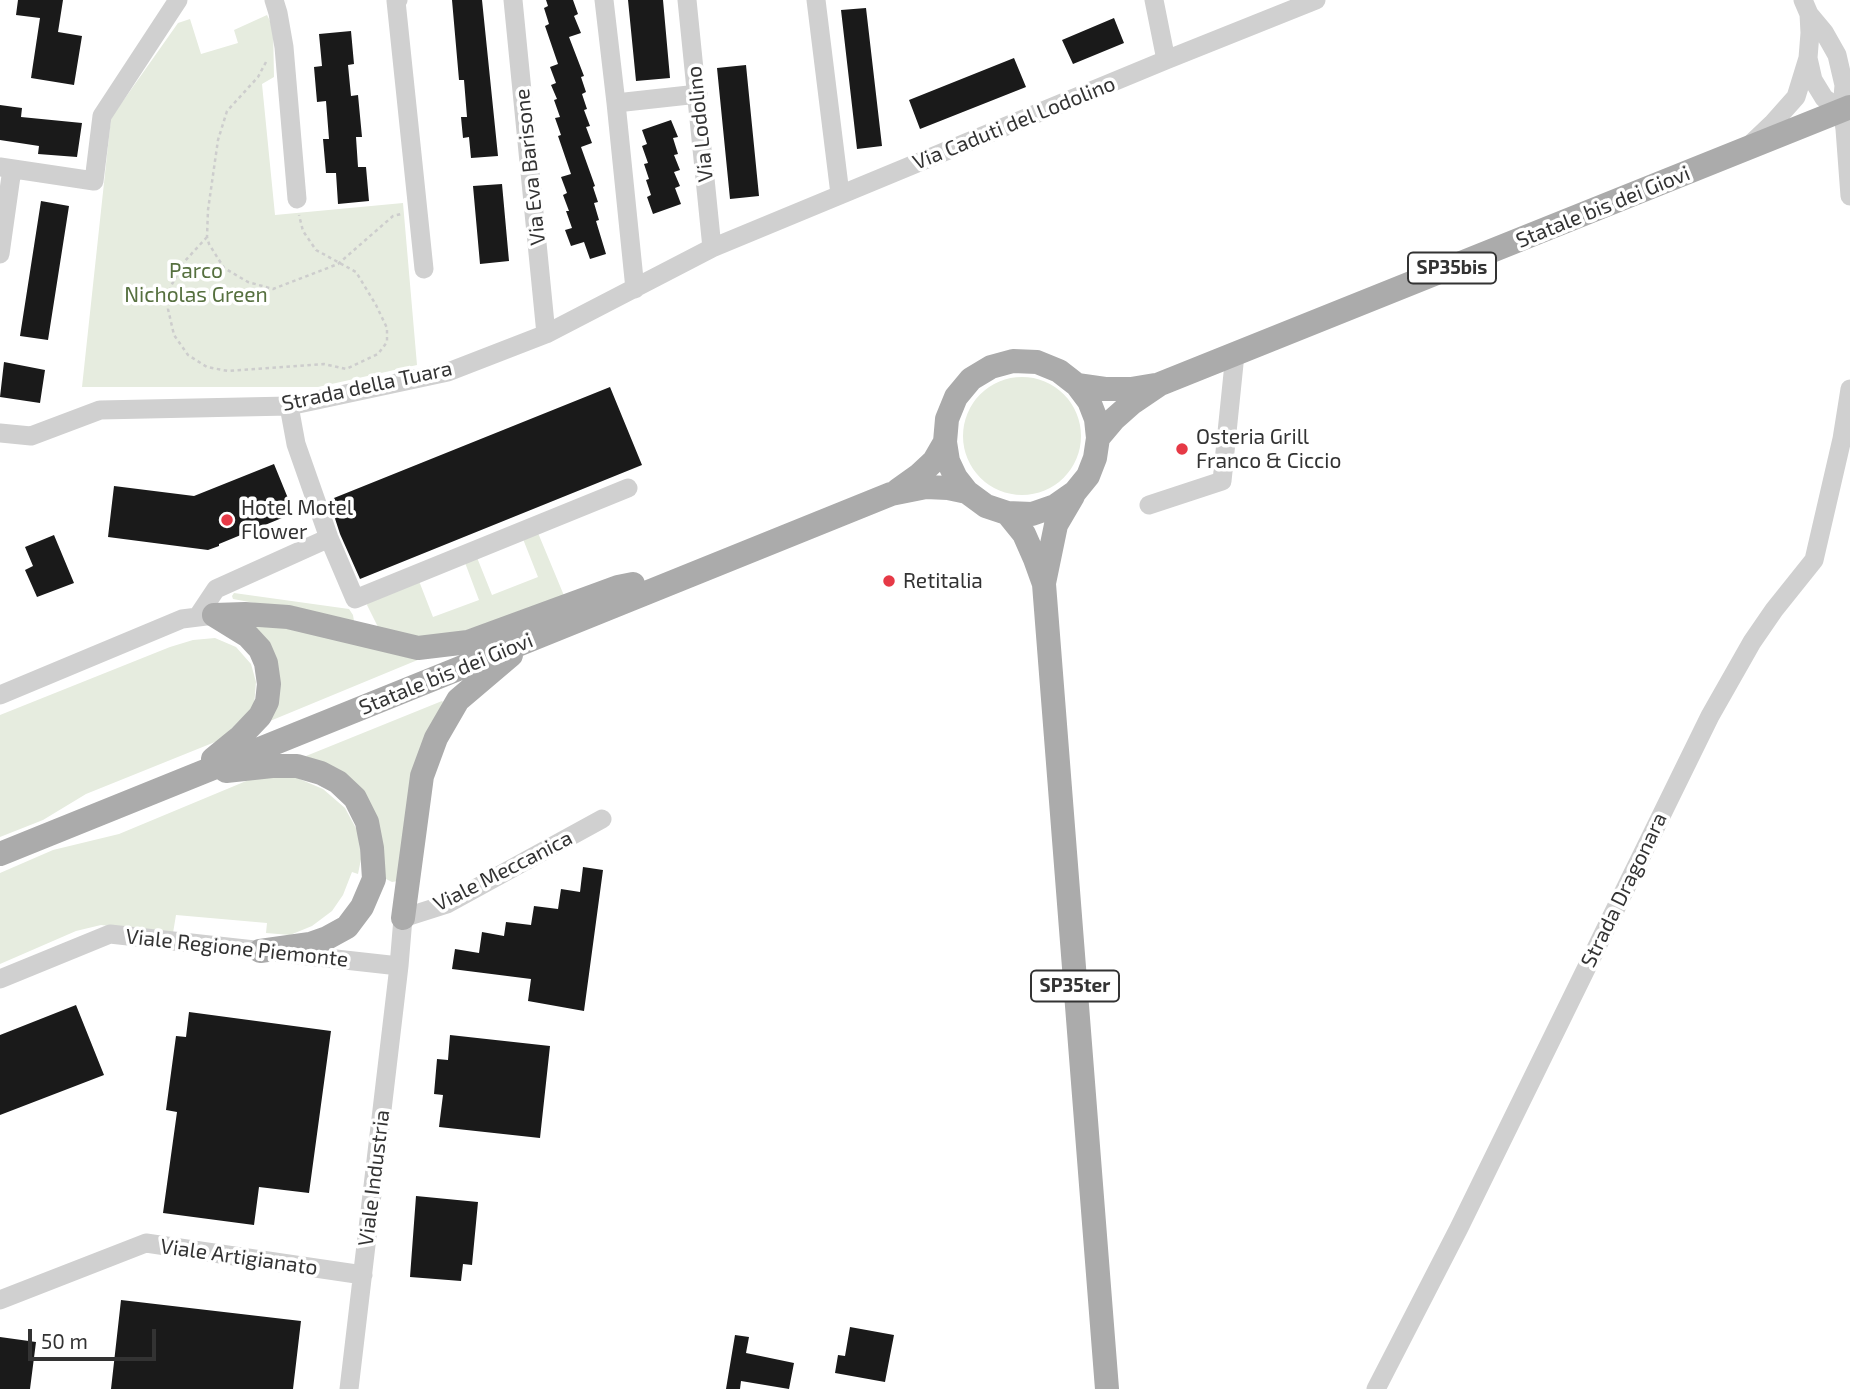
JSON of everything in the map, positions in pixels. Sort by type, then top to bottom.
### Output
[{"type":"main road","name":"Statale bis dei Giovi","points":[[1077,385],[1131,389],[1160,384],[1846,109]]},
{"type":"main road","name":"Statale bis dei Giovi","points":[[1013,361],[1037,362],[1059,370],[1077,385],[1089,401],[1096,419],[1098,438],[1095,458],[1087,476],[1075,492],[1055,506],[1032,514],[1007,513],[986,506],[967,492],[948,461],[945,442],[947,419],[956,397],[971,379],[991,367],[1013,361]]},
{"type":"main road","name":"Statale bis dei Giovi","points":[[1098,438],[1132,403],[1160,384]]},
{"type":"main road","name":"Statale bis dei Giovi","points":[[891,494],[934,461],[945,442]]},
{"type":"main road","name":"Statale bis dei Giovi","points":[[0,854],[891,494],[926,487],[967,492]]},
{"type":"main road","name":"SP35ter","points":[[1044,584],[1056,525],[1075,492]]},
{"type":"main road","name":"SP35ter","points":[[1007,513],[1024,534],[1044,584],[1107,1389]]},
{"type":"main road","points":[[206,615],[288,617],[418,648],[468,642],[618,587],[690,576]]},
{"type":"main road","points":[[194,775],[240,737],[260,716],[267,702],[269,684],[266,663],[260,649],[248,636],[206,615]]},
{"type":"main road","points":[[403,918],[422,776],[436,738],[458,700],[526,642]]},
{"type":"main road","points":[[194,775],[272,766],[297,766],[321,773],[338,782],[355,798],[367,822],[373,848],[374,879],[362,907],[347,926],[310,944],[260,951]]},
{"type":"main road","points":[[374,879],[385,898],[403,918]]},
{"type":"street","points":[[0,254],[6,168],[94,181],[102,116],[178,0]]},
{"type":"street","points":[[274,0],[284,47],[296,199]]},
{"type":"street","points":[[398,0],[424,269]]},
{"type":"street","name":"Via Eva Barisone","points":[[513,0],[546,334]]},
{"type":"street","points":[[604,0],[635,289]]},
{"type":"street","name":"Via Lodolino","points":[[687,0],[712,248]]},
{"type":"street","points":[[816,0],[840,194]]},
{"type":"street","points":[[1154,0],[1166,60]]},
{"type":"street","name":"Via Caduti del Lodolino","points":[[712,248],[1317,0]]},
{"type":"street","points":[[1743,151],[1796,97],[1808,58],[1810,33],[1806,7]]},
{"type":"street","points":[[1806,7],[1843,60],[1850,196]]},
{"type":"street","points":[[1808,58],[1813,80],[1824,98],[1846,109]]},
{"type":"street","points":[[617,103],[698,94]]},
{"type":"street","name":"Strada della Tuara","points":[[0,433],[31,436],[100,410],[289,406],[448,372],[546,334],[712,248]]},
{"type":"street","points":[[1149,505],[1222,481],[1235,354]]},
{"type":"street","name":"Strada Dragonara","points":[[1376,1389],[1459,1228],[1710,716],[1752,642],[1814,560],[1842,439],[1850,388]]},
{"type":"street","points":[[289,406],[296,444],[329,538],[355,599],[628,488]]},
{"type":"street","points":[[0,695],[181,619],[206,615],[216,589],[329,538]]},
{"type":"street","name":"Viale Meccanica","points":[[403,918],[447,904],[602,819]]},
{"type":"street","name":"Viale Industria","points":[[349,1389],[403,918]]},
{"type":"street","name":"Viale Regione Piemonte","points":[[0,979],[110,934],[399,967]]},
{"type":"street","name":"Viale Artigianato","points":[[0,1300],[86,1260],[146,1243],[363,1275]]},
{"type":"path","points":[[267,61],[258,77],[227,111],[218,139],[207,237],[224,268],[248,282],[273,289],[338,264],[393,216],[404,213]]},
{"type":"path","points":[[207,237],[184,262],[171,286],[168,309],[174,335],[188,355],[207,367],[228,371],[324,365],[346,369],[377,354],[387,342],[387,328],[356,272],[316,250],[303,231],[296,199]]},
{"type":"green space","name":"Parco Nicholas Green","points":[[267,15],[273,27],[274,77],[262,84],[275,215],[403,203],[417,365],[318,387],[82,387],[111,118],[178,23],[190,19],[201,54],[238,43],[234,30]]},
{"type":"green space","points":[[1022,377],[1055,387],[1071,403],[1081,436],[1071,469],[1055,485],[1022,495],[989,485],[973,469],[963,436],[973,403],[989,387]]},
{"type":"green space","points":[[538,533],[565,598],[433,641],[379,629],[368,602],[419,581],[433,617],[479,600],[464,560],[476,555],[492,595],[538,577],[523,539]]},
{"type":"green space","points":[[234,593],[349,609],[354,621],[233,599]]},
{"type":"green space","points":[[237,618],[420,659],[270,721],[273,704]]},
{"type":"green space","points":[[215,638],[236,647],[251,664],[256,682],[254,706],[220,740],[86,794],[43,820],[0,837],[0,715],[170,647],[193,640]]},
{"type":"green space","points":[[442,701],[398,881],[392,882],[383,876],[372,821],[306,756]]},
{"type":"green space","points":[[263,774],[290,775],[323,789],[345,808],[358,832],[361,859],[358,874],[352,872],[343,895],[332,911],[312,926],[290,935],[266,933],[267,923],[176,915],[173,933],[101,925],[76,931],[0,964],[0,873],[53,850],[119,834]]},
{"type":"building","points":[[18,0],[63,0],[58,32],[82,36],[74,85],[31,78],[40,18],[16,15]]},
{"type":"building","points":[[452,0],[482,0],[498,156],[471,158],[469,137],[463,138],[461,117],[467,117],[464,80],[459,80]]},
{"type":"building","points":[[546,0],[573,0],[578,14],[574,16],[581,33],[569,37],[584,76],[581,77],[586,92],[582,94],[590,126],[586,127],[592,143],[581,147],[595,186],[593,187],[598,202],[594,203],[599,220],[596,221],[606,254],[590,259],[584,242],[571,246],[565,230],[572,228],[563,195],[567,193],[561,177],[571,174],[555,118],[560,117],[551,85],[556,83],[550,67],[558,64],[545,26],[549,24],[544,8],[548,6]]},
{"type":"building","points":[[628,0],[663,0],[670,78],[636,81]]},
{"type":"building","points":[[866,8],[882,146],[857,149],[841,10]]},
{"type":"building","points":[[1114,18],[1124,43],[1073,64],[1062,40]]},
{"type":"building","points":[[351,31],[354,64],[348,65],[351,96],[358,95],[362,137],[356,137],[358,167],[366,167],[369,201],[338,204],[336,173],[326,173],[323,139],[329,139],[326,101],[317,102],[314,67],[322,66],[319,34]]},
{"type":"building","points":[[1014,58],[1026,87],[920,129],[909,100]]},
{"type":"building","points":[[746,65],[759,196],[730,199],[717,68]]},
{"type":"building","points":[[0,105],[22,108],[21,117],[82,123],[77,157],[38,154],[39,146],[0,140]]},
{"type":"building","points":[[671,120],[678,137],[673,138],[678,154],[674,155],[680,170],[674,172],[680,186],[675,188],[681,204],[653,214],[647,197],[651,195],[644,164],[648,163],[642,146],[647,144],[642,130]]},
{"type":"building","points":[[502,184],[509,261],[480,264],[473,186]]},
{"type":"building","points":[[41,201],[69,206],[48,340],[20,336]]},
{"type":"building","points":[[4,362],[45,370],[40,403],[0,397]]},
{"type":"building","points":[[610,387],[642,465],[360,579],[340,534],[329,500]]},
{"type":"building","points":[[274,464],[294,513],[219,546],[208,550],[108,537],[114,486],[194,496]]},
{"type":"building","points":[[54,535],[74,583],[37,597],[25,570],[33,566],[25,547]]},
{"type":"building","points":[[583,867],[603,870],[584,1011],[528,1001],[531,979],[452,969],[455,949],[479,953],[482,932],[504,936],[506,922],[531,925],[534,906],[558,909],[561,889],[580,892]]},
{"type":"building","points":[[76,1005],[104,1075],[0,1115],[0,1035]]},
{"type":"building","points":[[189,1012],[331,1031],[309,1193],[259,1187],[254,1225],[163,1213],[177,1112],[166,1110],[176,1036],[186,1037]]},
{"type":"building","points":[[450,1035],[550,1046],[540,1138],[439,1127],[443,1095],[434,1094],[437,1059],[448,1060]]},
{"type":"building","points":[[416,1196],[478,1202],[472,1265],[463,1264],[461,1281],[410,1277]]},
{"type":"building","points":[[121,1300],[301,1321],[293,1389],[111,1389]]},
{"type":"building","points":[[850,1327],[894,1335],[885,1382],[835,1373],[838,1355],[845,1356]]},
{"type":"building","points":[[735,1335],[749,1337],[746,1353],[794,1363],[789,1389],[741,1381],[740,1389],[726,1389]]},
{"type":"building","points":[[0,1337],[36,1342],[30,1389],[0,1389]]},
{"type":"place","name":"Osteria Grill Franco & Ciccio","points":[[1182,449]]},
{"type":"place","name":"Hotel Motel Flower","points":[[227,520]]},
{"type":"place","name":"Retitalia","points":[[889,581]]}]
